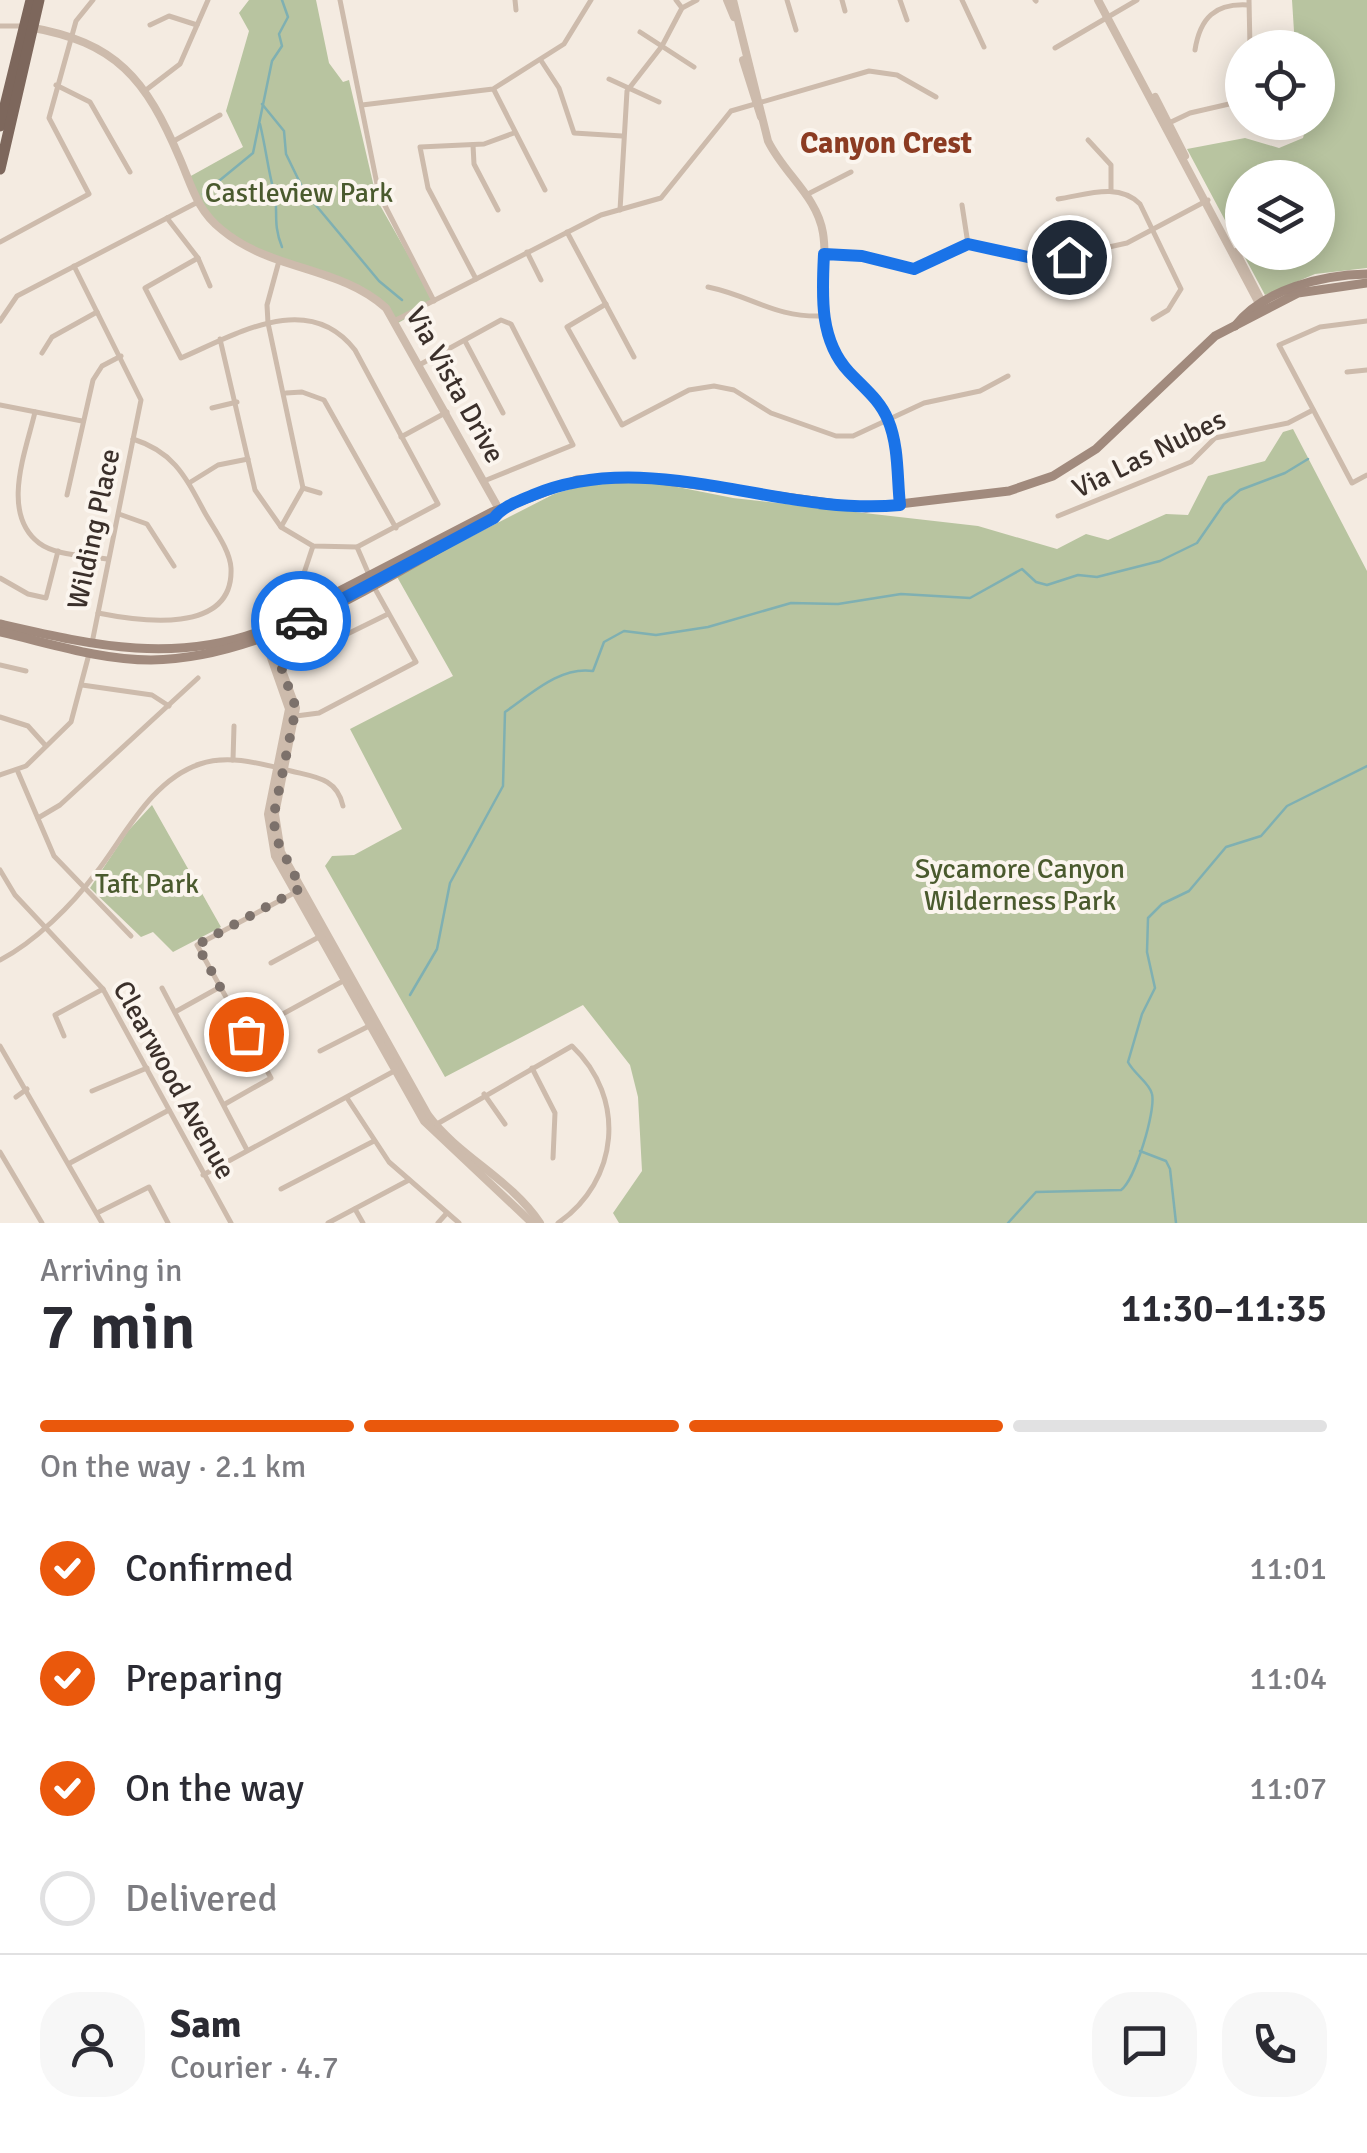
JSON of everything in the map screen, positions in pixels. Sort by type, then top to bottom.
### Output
[{"type":"main road","points":[[0,169],[30,0]]},
{"type":"main road","points":[[0,126],[26,27],[39,0]]},
{"type":"main road","points":[[0,624],[149,660],[188,658],[266,633],[554,486],[606,476],[680,482],[822,505],[900,505],[982,497],[1053,476],[1112,436],[1191,356],[1262,307],[1316,280],[1367,274]]},
{"type":"main road","points":[[1262,307],[1316,288],[1367,282]]},
{"type":"main road","points":[[0,632],[91,647]]},
{"type":"street","points":[[0,242],[89,194],[49,118],[70,37],[80,13],[93,0]]},
{"type":"street","points":[[146,90],[180,64],[208,0]]},
{"type":"street","points":[[340,0],[379,194],[434,301]]},
{"type":"street","points":[[516,0],[516,10]]},
{"type":"street","points":[[362,105],[420,94],[471,94],[493,88],[542,62],[564,44],[591,0]]},
{"type":"street","points":[[676,0],[682,8]]},
{"type":"street","points":[[620,211],[626,91],[662,46],[682,8],[697,0]]},
{"type":"street","points":[[730,0],[777,160],[806,195],[823,233],[824,316],[836,354],[875,398],[889,422],[900,505]]},
{"type":"street","points":[[787,0],[796,30]]},
{"type":"street","points":[[842,0],[846,11]]},
{"type":"street","points":[[900,0],[907,20]]},
{"type":"street","points":[[962,0],[984,47]]},
{"type":"street","points":[[1100,0],[1262,307]]},
{"type":"street","points":[[1054,48],[1137,0]]},
{"type":"street","points":[[1195,50],[1199,28],[1210,14],[1227,6],[1249,3],[1250,30]]},
{"type":"street","points":[[150,25],[169,16],[197,25]]},
{"type":"street","name":"Via Vista Drive","points":[[0,26],[26,27],[70,37],[112,56],[146,90],[196,203],[224,232],[279,261],[357,286],[396,320],[500,511]]},
{"type":"street","points":[[640,32],[694,67]]},
{"type":"street","points":[[542,62],[559,88],[574,133],[622,136]]},
{"type":"street","points":[[396,320],[567,232],[661,198],[715,126],[732,111],[869,71],[898,76],[936,97]]},
{"type":"street","points":[[609,80],[626,91],[659,102]]},
{"type":"street","points":[[56,85],[90,102],[130,172]]},
{"type":"street","points":[[493,88],[545,190]]},
{"type":"street","points":[[1166,125],[1190,113],[1225,105]]},
{"type":"street","points":[[172,142],[220,114]]},
{"type":"street","points":[[476,279],[428,188],[420,146],[473,145],[514,132]]},
{"type":"street","points":[[1088,140],[1111,165],[1111,191]]},
{"type":"street","points":[[473,145],[474,164],[498,210]]},
{"type":"street","points":[[806,195],[851,172]]},
{"type":"street","points":[[1058,199],[1111,191],[1132,196],[1153,229],[1181,289],[1168,310],[1153,318]]},
{"type":"street","points":[[824,254],[862,256],[914,269],[968,244],[1046,261],[1092,253],[1153,229],[1206,201]]},
{"type":"street","points":[[0,321],[17,296],[196,203]]},
{"type":"street","points":[[962,204],[968,244]]},
{"type":"street","points":[[167,218],[198,258],[210,286]]},
{"type":"street","points":[[567,232],[634,357]]},
{"type":"street","points":[[527,252],[541,280]]},
{"type":"street","points":[[198,258],[145,288],[181,358],[220,339],[268,323],[296,319],[336,330],[348,340],[438,504],[357,547],[313,546],[281,526],[261,502],[220,339]]},
{"type":"street","points":[[279,261],[267,305],[268,323],[286,393],[302,488],[281,526]]},
{"type":"street","name":"Wilding Place","points":[[18,772],[71,722],[91,647],[140,400],[74,266]]},
{"type":"street","points":[[708,287],[736,294],[780,314],[824,316]]},
{"type":"street","points":[[606,304],[568,326],[622,425],[690,390],[708,386],[734,390],[771,413],[836,436],[862,434],[924,404],[980,391],[1008,376]]},
{"type":"street","points":[[42,353],[52,337],[97,312]]},
{"type":"street","points":[[420,364],[506,320],[574,445],[571,450],[483,481]]},
{"type":"street","points":[[1367,322],[1320,327],[1279,345],[1352,483],[1367,475]]},
{"type":"street","points":[[464,341],[503,412]]},
{"type":"street","points":[[68,496],[93,380],[102,366],[121,356]]},
{"type":"street","points":[[1347,372],[1367,370]]},
{"type":"street","points":[[286,393],[302,392],[324,400],[396,528]]},
{"type":"street","points":[[212,408],[237,402]]},
{"type":"street","points":[[0,405],[82,421]]},
{"type":"street","name":"Via Las Nubes","points":[[1058,516],[1191,462],[1215,438],[1288,423],[1313,410]]},
{"type":"street","points":[[34,412],[16,495],[28,532],[40,544],[58,551],[107,559]]},
{"type":"street","points":[[401,437],[446,412]]},
{"type":"street","points":[[97,613],[152,620],[187,618],[206,612],[221,599],[230,579],[228,555],[170,455],[134,439]]},
{"type":"street","points":[[189,483],[218,465],[248,459]]},
{"type":"street","points":[[302,488],[320,493]]},
{"type":"street","points":[[118,514],[148,524],[174,566]]},
{"type":"street","points":[[304,573],[313,546]]},
{"type":"street","points":[[292,716],[319,713],[416,662],[388,614],[357,547]]},
{"type":"street","points":[[0,578],[14,588],[46,598],[58,551]]},
{"type":"street","points":[[331,642],[388,614]]},
{"type":"street","points":[[266,633],[292,716],[274,814],[275,836],[298,890],[433,1127],[532,1223]]},
{"type":"street","points":[[0,665],[26,671]]},
{"type":"street","points":[[38,818],[60,806],[198,678]]},
{"type":"street","points":[[82,685],[152,695],[169,706]]},
{"type":"street","points":[[0,717],[28,726],[46,746]]},
{"type":"street","points":[[233,760],[234,726]]},
{"type":"street","points":[[0,960],[19,950],[84,886],[126,826],[173,780],[199,764],[233,760],[330,782],[344,806]]},
{"type":"street","points":[[0,776],[18,772],[54,856],[132,936]]},
{"type":"street","name":"Clearwood Avenue","points":[[0,870],[44,926],[102,989],[231,1223]]},
{"type":"street","points":[[225,1104],[271,1078],[197,945],[298,890]]},
{"type":"street","points":[[271,962],[323,935]]},
{"type":"street","points":[[246,1034],[347,979]]},
{"type":"street","points":[[175,1012],[220,987]]},
{"type":"street","points":[[162,988],[247,1150]]},
{"type":"street","points":[[64,1036],[54,1019],[102,989]]},
{"type":"street","points":[[320,1052],[372,1024]]},
{"type":"street","points":[[1,1046],[102,1223]]},
{"type":"street","points":[[433,1127],[572,1046],[594,1073],[605,1095],[610,1140],[592,1190],[558,1223]]},
{"type":"street","points":[[92,1091],[147,1068]]},
{"type":"street","points":[[532,1068],[555,1113],[553,1158]]},
{"type":"street","points":[[203,1175],[398,1069]]},
{"type":"street","points":[[16,1097],[26,1089]]},
{"type":"street","points":[[484,1094],[505,1124]]},
{"type":"street","points":[[347,1098],[374,1141],[408,1180],[459,1223]]},
{"type":"street","points":[[70,1164],[169,1110]]},
{"type":"street","points":[[433,1127],[519,1198],[540,1223]]},
{"type":"street","points":[[281,1190],[374,1141]]},
{"type":"street","points":[[0,1152],[42,1223]]},
{"type":"street","points":[[328,1223],[408,1180]]},
{"type":"street","points":[[97,1213],[148,1187],[168,1223]]},
{"type":"street","points":[[355,1209],[362,1223]]},
{"type":"street","points":[[438,1223],[446,1214]]},
{"type":"green space","name":"Castleview Park","points":[[249,0],[316,0],[329,63],[343,82],[349,80],[377,200],[435,302],[398,323],[372,295],[264,255],[212,222],[189,177],[243,147],[226,111],[249,31],[239,13]]},
{"type":"green space","points":[[1292,0],[1367,0],[1367,268],[1315,274],[1265,295],[1252,270],[1335,270],[1335,160],[1225,160],[1225,220],[1187,149],[1234,140],[1252,140],[1279,148],[1298,140],[1335,140],[1335,30],[1294,30]]},
{"type":"green space","name":"Sycamore Canyon Wilderness Park","points":[[1293,429],[1367,571],[1367,1223],[619,1223],[613,1213],[642,1171],[638,1097],[630,1065],[583,1005],[445,1077],[325,866],[332,856],[354,855],[402,829],[350,729],[453,676],[396,575],[554,494],[605,479],[647,481],[733,498],[978,526],[1057,549],[1086,534],[1108,540],[1166,514],[1188,515],[1208,476],[1265,461],[1283,432]]},
{"type":"green space","name":"Taft Park","points":[[152,805],[221,927],[173,952],[153,932],[141,937],[90,888],[128,831]]},
{"type":"waterway","points":[[203,194],[253,153],[272,61],[282,46],[279,34],[288,17],[282,0]]},
{"type":"waterway","points":[[262,104],[284,131],[286,154],[304,191],[379,281],[402,300]]},
{"type":"waterway","points":[[260,124],[282,247]]},
{"type":"waterway","points":[[410,995],[437,949],[450,883],[503,786],[505,712],[558,677],[593,671],[604,642],[624,631],[656,635],[708,627],[791,603],[838,604],[901,594],[970,598],[1022,569],[1036,582],[1047,585],[1078,575],[1097,577],[1160,561],[1197,543],[1224,504],[1240,490],[1285,473],[1308,459]]},
{"type":"waterway","points":[[1008,1223],[1036,1192],[1121,1190],[1127,1184],[1148,1129],[1152,1103],[1151,1090],[1128,1062],[1142,1014],[1155,988],[1147,952],[1148,918],[1162,904],[1189,891],[1226,847],[1261,836],[1287,806],[1367,766]]},
{"type":"waterway","points":[[1140,1151],[1166,1161],[1176,1223]]},
{"type":"way so far","points":[[246,1034],[197,945],[301,888],[275,836],[274,814],[296,708],[270,636],[301,621]]},
{"type":"district","name":"Canyon Crest","points":[[886,143]]},
{"type":"route","points":[[301,621],[494,518],[500,511],[554,486],[577,480],[606,476],[646,478],[822,505],[900,505],[889,422],[875,398],[842,364],[829,339],[824,316],[824,254],[862,256],[908,269],[934,263],[968,244],[1046,261],[1069,257]]}]
